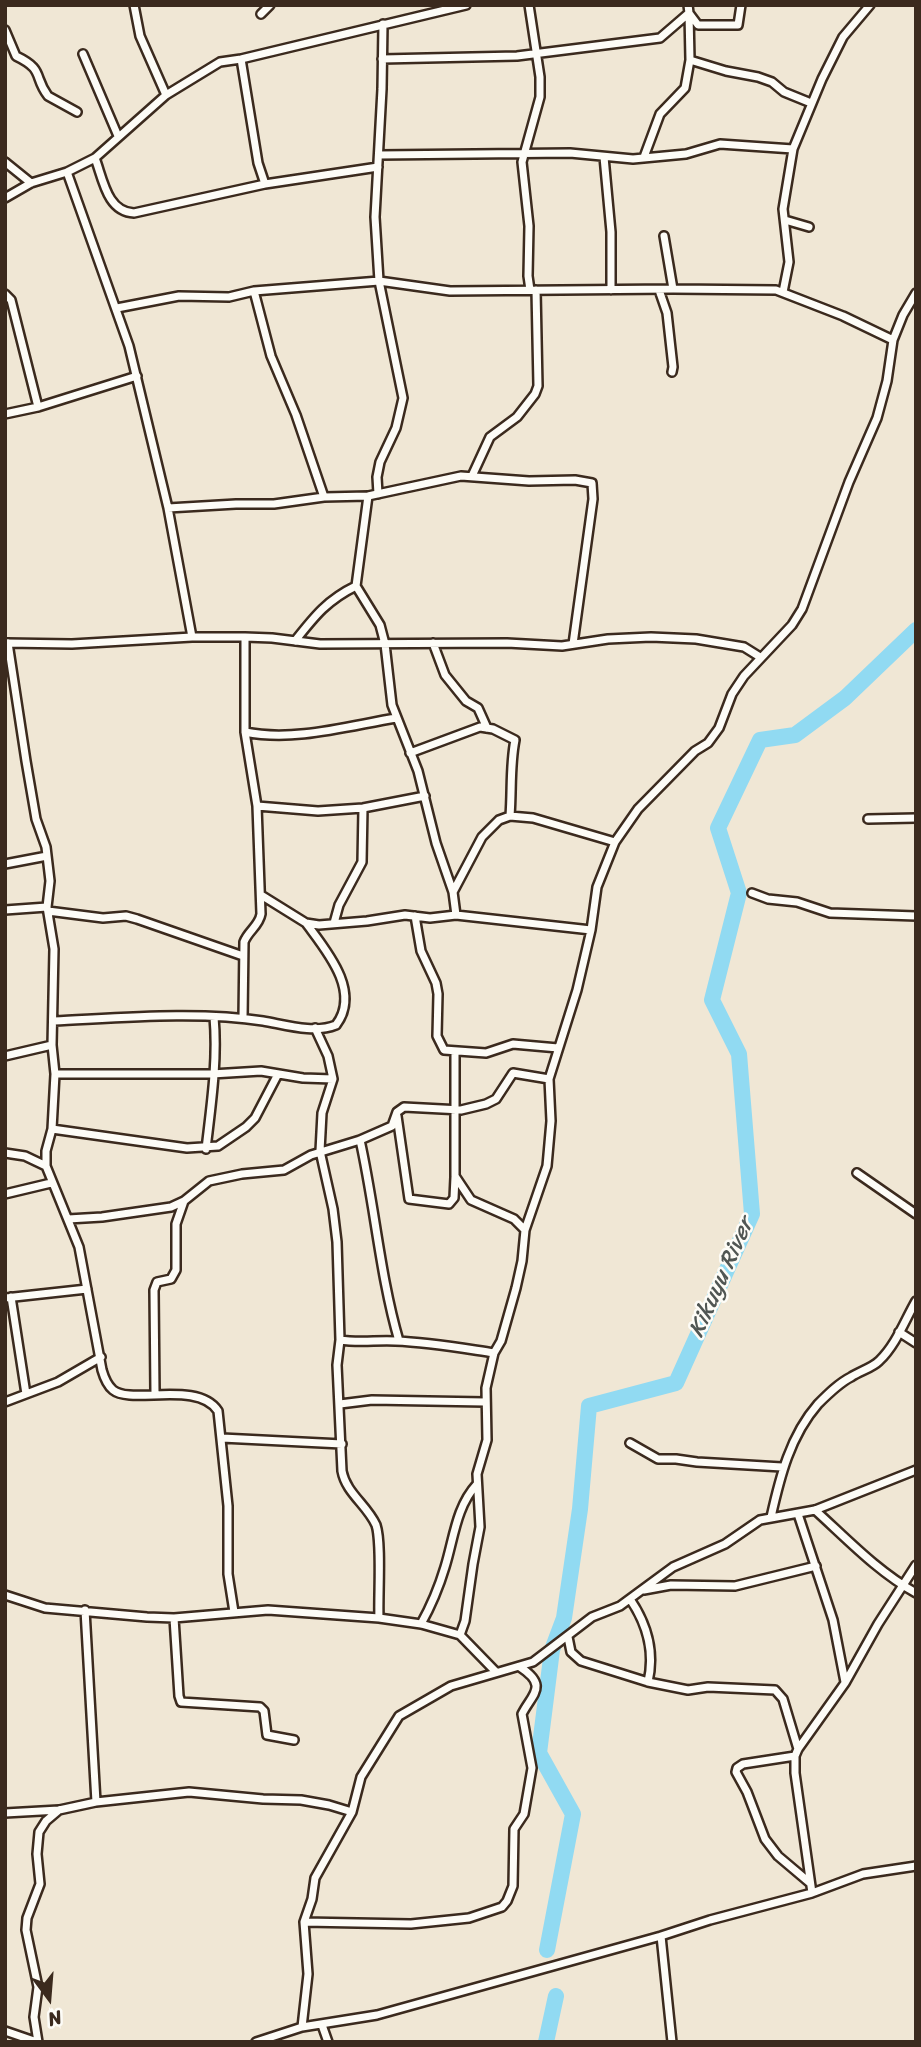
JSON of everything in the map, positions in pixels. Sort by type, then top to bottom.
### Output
[{"type":"street","points":[[134,5],[140,36],[166,95]]},
{"type":"street","points":[[261,14],[270,5]]},
{"type":"street","points":[[417,5],[421,14]]},
{"type":"street","points":[[5,198],[32,183],[67,172],[95,158],[166,95],[220,62],[241,60],[466,5]]},
{"type":"street","points":[[472,476],[490,437],[517,417],[538,387],[533,290],[528,276],[529,226],[523,175],[523,153],[540,97],[537,54],[529,5]]},
{"type":"street","points":[[688,9],[698,24],[738,25],[741,5]]},
{"type":"street","points":[[783,292],[789,262],[784,199],[793,149],[811,103],[843,37],[870,5]]},
{"type":"street","points":[[382,59],[537,54],[660,38],[688,9]]},
{"type":"street","points":[[644,157],[660,114],[685,88],[690,60],[688,9]]},
{"type":"street","points":[[378,494],[380,462],[396,428],[403,398],[379,281],[375,217],[383,24]]},
{"type":"street","points":[[5,30],[16,56],[38,70],[41,84],[48,96],[77,112]]},
{"type":"street","points":[[83,54],[118,136]]},
{"type":"street","points":[[241,60],[258,163],[265,184]]},
{"type":"street","points":[[690,60],[758,77],[811,103]]},
{"type":"street","points":[[379,155],[570,153],[604,157],[644,157],[686,154],[720,144],[793,149]]},
{"type":"street","points":[[604,157],[611,232],[611,290]]},
{"type":"street","points":[[95,158],[113,203],[126,213],[185,204],[265,184],[378,167]]},
{"type":"street","points":[[5,162],[32,183]]},
{"type":"street","points":[[67,172],[117,307],[137,376],[192,637]]},
{"type":"street","points":[[785,220],[808,227]]},
{"type":"street","points":[[664,236],[673,289]]},
{"type":"street","points":[[117,307],[179,296],[229,297],[254,291],[379,281],[450,291],[673,289],[783,292],[892,340]]},
{"type":"street","points":[[659,290],[667,313],[672,373]]},
{"type":"street","points":[[254,291],[271,356],[296,415],[324,497]]},
{"type":"street","points":[[5,293],[11,300],[38,407]]},
{"type":"street","points":[[460,1635],[465,1621],[480,1527],[477,1474],[487,1440],[485,1402],[494,1353],[501,1341],[516,1288],[525,1230],[547,1166],[551,1121],[549,1079],[577,990],[591,930],[597,887],[615,842],[646,798],[672,776],[695,751],[708,743],[744,676],[760,657],[771,649],[802,609],[849,482],[877,418],[887,381],[892,340],[902,315],[916,293]]},
{"type":"street","points":[[5,414],[38,407],[137,376]]},
{"type":"street","points":[[167,509],[368,496],[461,476],[592,483],[593,499],[573,644]]},
{"type":"street","points":[[368,496],[356,586],[378,620],[385,644],[396,718],[425,796],[436,843],[453,892],[456,915]]},
{"type":"street","points":[[295,641],[335,596],[356,586]]},
{"type":"street","points":[[234,1612],[228,1574],[228,1506],[218,1411],[213,1403],[204,1399],[124,1394],[114,1391],[104,1378],[79,1247],[46,1166],[46,1151],[52,1129],[55,1074],[52,1045],[54,950],[48,909],[50,881],[47,856],[36,819],[7,643],[72,644],[192,637],[245,637],[320,644],[507,643],[562,646],[651,637],[696,639],[744,647],[760,657]]},
{"type":"street","points":[[243,1018],[243,956],[246,935],[261,918],[257,806],[245,732],[245,637]]},
{"type":"street","points":[[433,643],[445,675],[466,701],[478,708],[487,728]]},
{"type":"street","points":[[245,732],[260,735],[301,733],[396,718]]},
{"type":"street","points":[[410,752],[480,727],[515,740],[510,765],[510,816]]},
{"type":"street","points":[[257,806],[318,811],[363,808],[425,796]]},
{"type":"street","points":[[334,923],[339,905],[362,862],[363,808]]},
{"type":"street","points":[[453,892],[482,837],[499,820],[510,816],[533,818],[615,842]]},
{"type":"street","points":[[868,819],[916,818]]},
{"type":"street","points":[[5,864],[47,856]]},
{"type":"street","points":[[752,893],[768,899],[797,902],[830,913],[916,916]]},
{"type":"street","points":[[261,895],[306,923],[319,925],[405,915],[430,918],[456,915],[591,930]]},
{"type":"street","points":[[5,910],[48,909],[103,918],[126,916],[174,930],[243,956]]},
{"type":"street","points":[[415,916],[421,951],[436,983],[437,1036],[444,1050],[486,1052],[513,1044],[558,1048]]},
{"type":"street","points":[[54,1021],[214,1017],[329,1028],[336,1025],[344,1010],[343,981],[338,969],[306,923]]},
{"type":"street","points":[[206,1149],[212,1074],[217,1052],[214,1017]]},
{"type":"street","points":[[315,1028],[328,1056],[333,1079],[322,1113],[320,1152],[333,1209],[337,1242],[340,1340],[337,1365],[344,1483],[376,1525],[379,1540],[379,1618]]},
{"type":"street","points":[[5,1056],[52,1045]]},
{"type":"street","points":[[397,1112],[409,1199],[449,1203],[454,1198],[455,1177],[455,1052]]},
{"type":"street","points":[[55,1074],[212,1074],[261,1071],[333,1079]]},
{"type":"street","points":[[68,1219],[171,1207],[209,1181],[242,1174],[284,1171],[300,1159],[360,1140],[392,1126],[397,1112],[404,1107],[461,1110],[496,1099],[513,1073],[549,1079]]},
{"type":"street","points":[[52,1129],[206,1149],[218,1146],[255,1118],[278,1074]]},
{"type":"street","points":[[360,1140],[391,1312],[399,1341]]},
{"type":"street","points":[[5,1153],[25,1156],[46,1166]]},
{"type":"street","points":[[857,1173],[916,1214]]},
{"type":"street","points":[[455,1177],[471,1199],[514,1219],[525,1230]]},
{"type":"street","points":[[5,1194],[51,1183]]},
{"type":"street","points":[[155,1394],[154,1290],[158,1282],[170,1279],[176,1270],[176,1224],[184,1200]]},
{"type":"street","points":[[26,1394],[8,1298],[87,1289]]},
{"type":"street","points":[[771,1517],[782,1467],[817,1405],[842,1382],[879,1361],[916,1301]]},
{"type":"street","points":[[899,1332],[916,1343]]},
{"type":"street","points":[[340,1340],[358,1343],[430,1343],[494,1353]]},
{"type":"street","points":[[5,1402],[58,1382],[101,1357]]},
{"type":"street","points":[[340,1404],[372,1400],[485,1402]]},
{"type":"street","points":[[222,1438],[342,1444]]},
{"type":"street","points":[[629,1443],[658,1459],[782,1467]]},
{"type":"street","points":[[302,2027],[308,1974],[304,1922],[312,1899],[315,1878],[352,1812],[361,1777],[399,1716],[451,1686],[533,1662],[592,1617],[620,1606],[673,1567],[725,1544],[752,1524],[771,1517],[815,1510],[916,1470]]},
{"type":"street","points":[[421,1624],[444,1570],[461,1508],[468,1493],[477,1484]]},
{"type":"street","points":[[815,1510],[870,1560],[916,1594]]},
{"type":"street","points":[[798,1514],[833,1620],[845,1683]]},
{"type":"street","points":[[810,1883],[778,1856],[765,1839],[736,1772],[737,1768],[743,1764],[796,1753],[845,1683],[878,1624],[916,1565]]},
{"type":"street","points":[[642,1590],[671,1586],[735,1586],[816,1566]]},
{"type":"street","points":[[5,1595],[45,1608],[147,1617],[174,1618],[234,1612],[286,1611],[421,1624],[460,1635],[496,1672]]},
{"type":"street","points":[[630,1599],[642,1618],[651,1654],[648,1682]]},
{"type":"street","points":[[85,1610],[96,1802]]},
{"type":"street","points":[[174,1618],[181,1702],[260,1706],[264,1711],[267,1735],[294,1740]]},
{"type":"street","points":[[568,1637],[571,1652],[581,1661],[648,1682],[688,1690],[708,1686],[775,1690],[783,1699],[796,1753],[795,1773],[812,1893]]},
{"type":"street","points":[[304,1922],[411,1924],[469,1918],[502,1907],[507,1901],[514,1880],[515,1825],[524,1814],[532,1768],[522,1714],[534,1697],[535,1682],[529,1673],[520,1667]]},
{"type":"street","points":[[5,1814],[59,1810],[96,1802],[189,1793],[301,1800],[352,1812]]},
{"type":"street","points":[[5,2031],[37,2042],[34,2017],[38,1987],[26,1930],[27,1918],[40,1884],[37,1854],[39,1832],[46,1821],[59,1810]]},
{"type":"street","points":[[256,2042],[302,2027],[377,2015],[812,1893],[863,1874],[916,1866]]},
{"type":"street","points":[[661,1936],[672,2042]]},
{"type":"street","points":[[322,2025],[328,2042]]},
{"type":"waterway","name":"Kikuyu River","points":[[547,1950],[573,1814],[539,1753],[552,1650],[564,1618],[580,1509],[589,1406],[676,1383],[752,1214],[739,1054],[712,1000],[739,893],[718,828],[760,740],[795,735],[845,698],[916,630]]},
{"type":"waterway","name":"Kikuyu River","points":[[546,2042],[556,1996]]}]
